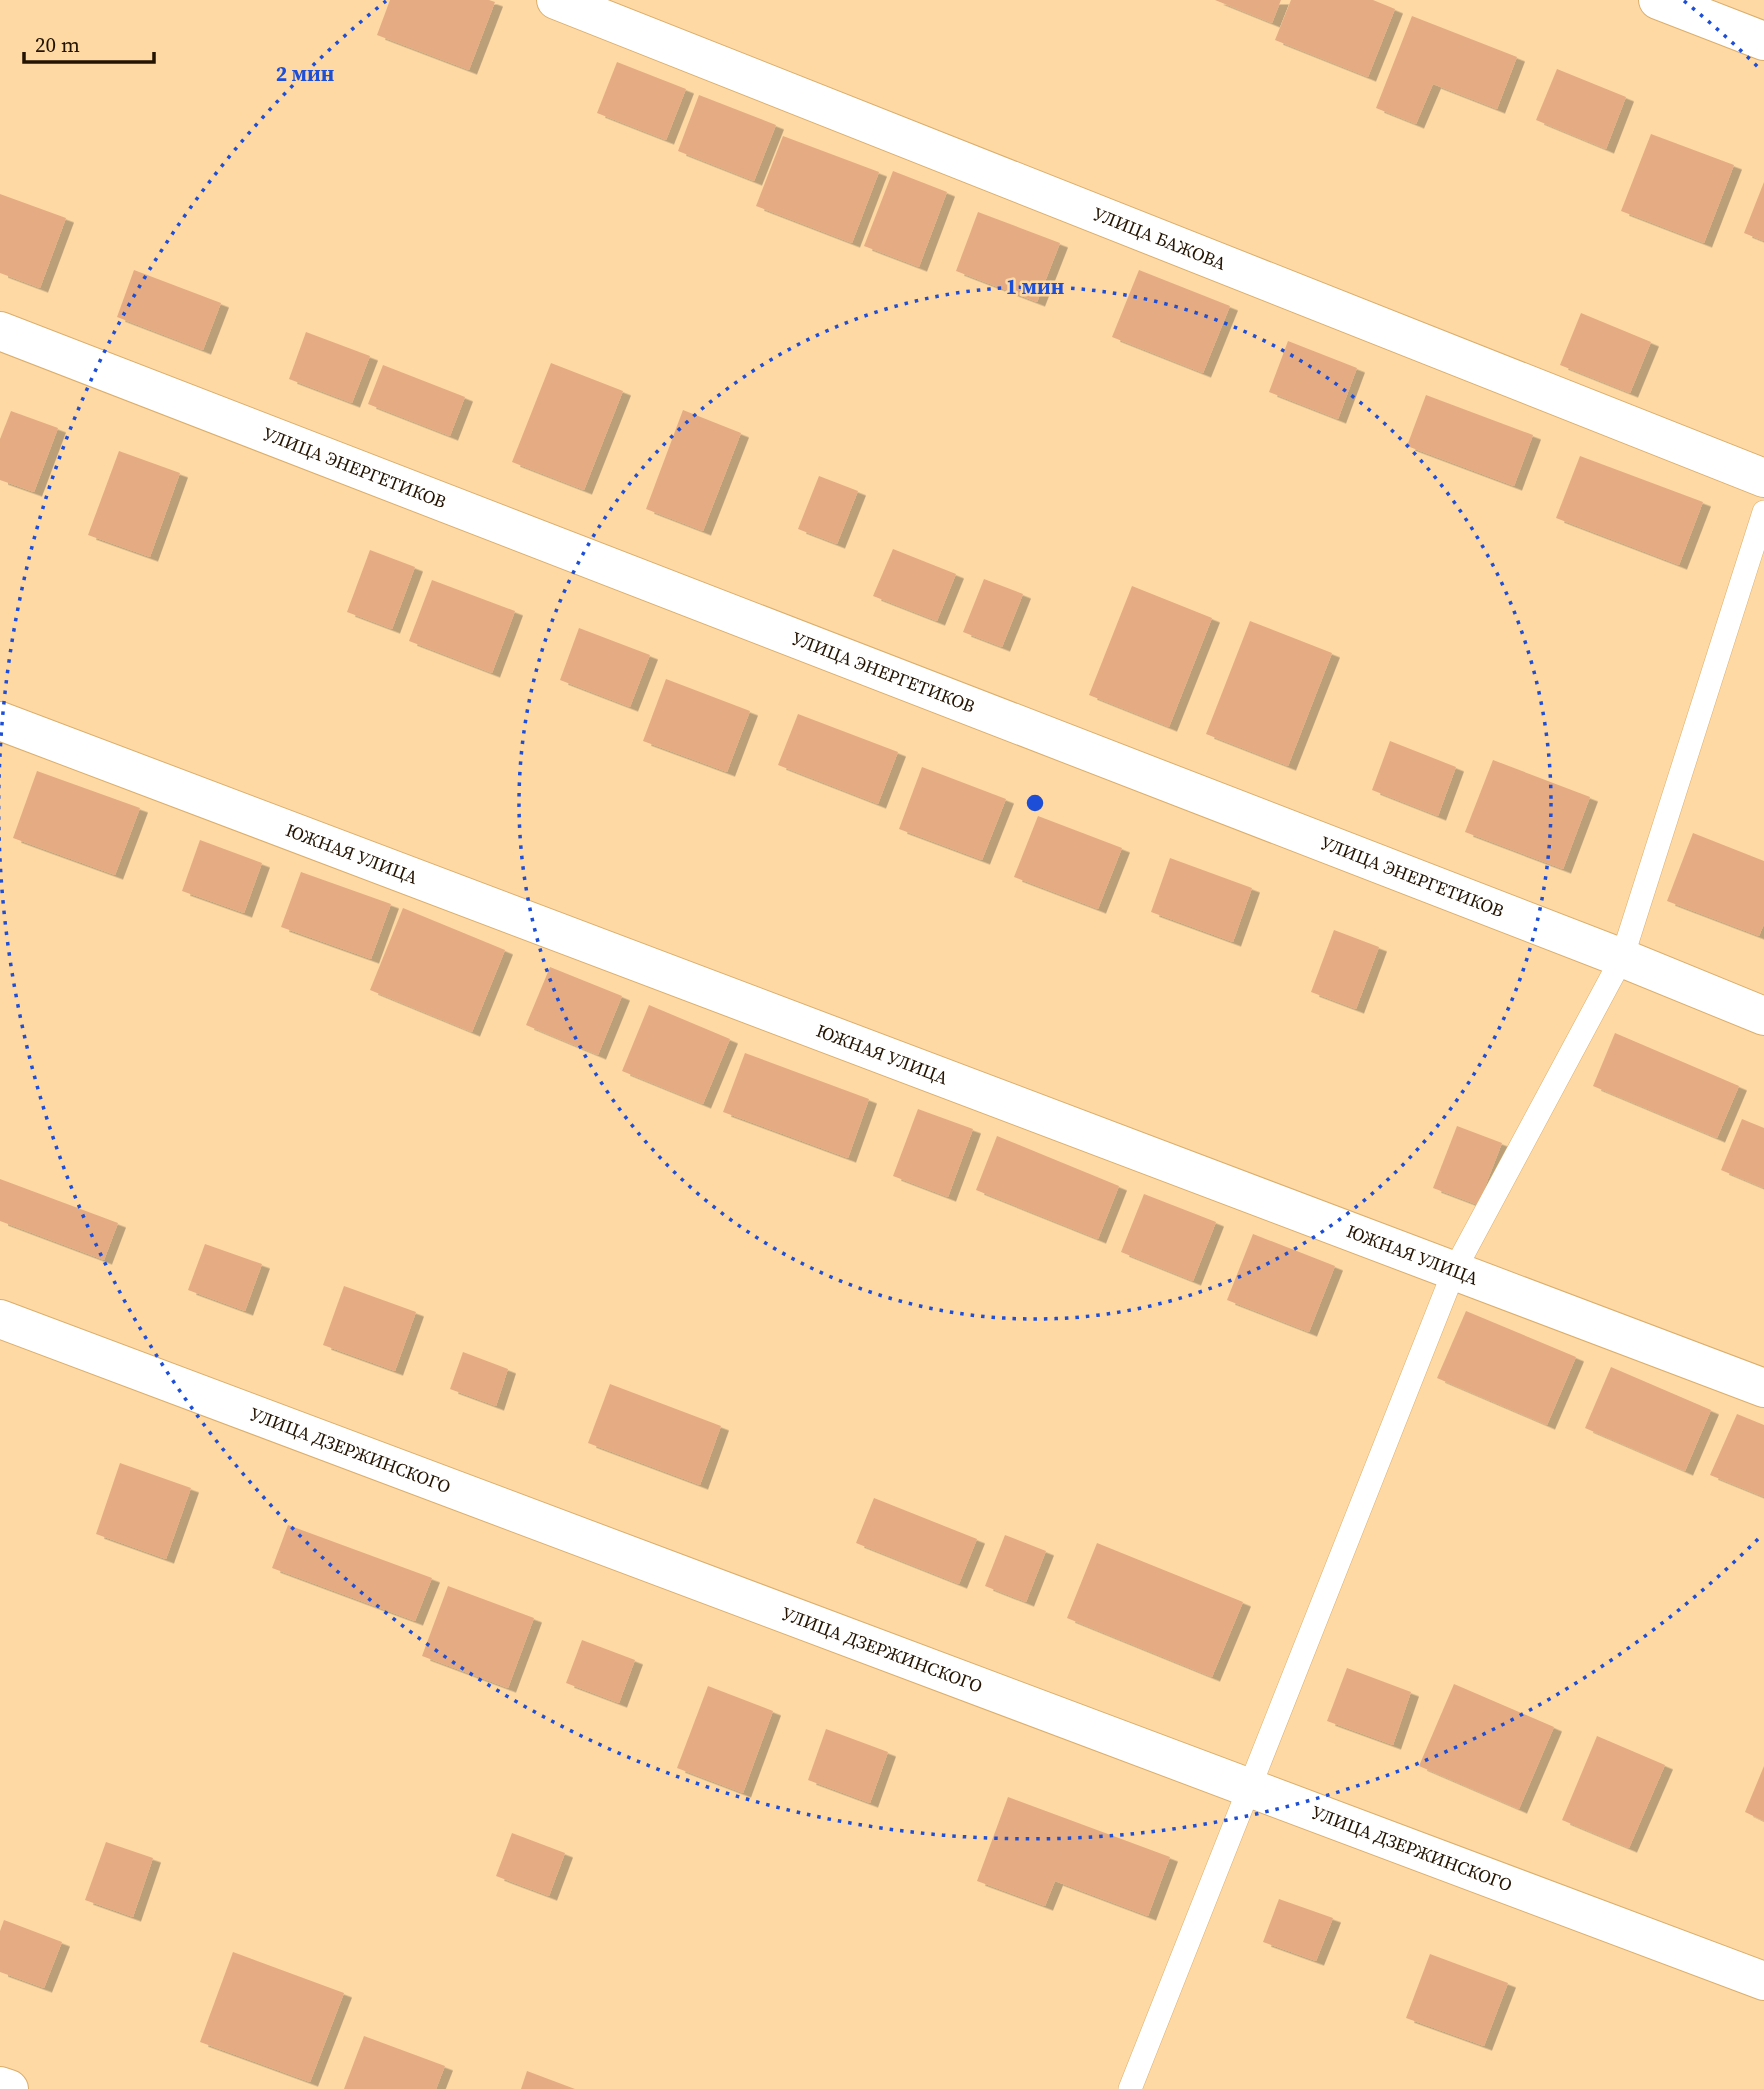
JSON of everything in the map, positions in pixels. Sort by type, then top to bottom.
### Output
[{"type":"street","name":"УЛИЦА БАЖОВА","points":[[556,0],[1764,478]]},
{"type":"street","points":[[1658,0],[1764,41]]},
{"type":"street","name":"УЛИЦА ЭНЕРГЕТИКОВ","points":[[0,331],[1622,958],[1764,1016]]},
{"type":"street","name":"ЮЖНАЯ УЛИЦА","points":[[0,721],[1764,1388]]},
{"type":"street","name":"УЛИЦА ДЗЕРЖИНСКОГО","points":[[0,1319],[1764,1981]]},
{"type":"street","points":[[0,2086],[9,2089]]},
{"type":"lane","points":[[1130,2089],[1454,1271],[1622,958],[1764,512]]},
{"type":"building","points":[[390,0],[495,2],[469,70],[377,35]]},
{"type":"building","points":[[1215,0],[1281,0],[1272,23]]},
{"type":"building","points":[[1291,0],[1373,0],[1395,9],[1368,77],[1275,40]]},
{"type":"building","points":[[1412,16],[1517,57],[1497,109],[1433,84],[1416,124],[1376,108]]},
{"type":"building","points":[[617,62],[686,89],[666,140],[597,113]]},
{"type":"building","points":[[1557,69],[1626,97],[1606,149],[1536,120]]},
{"type":"building","points":[[699,95],[776,125],[754,181],[678,151]]},
{"type":"building","points":[[1651,134],[1734,165],[1704,243],[1621,211]]},
{"type":"building","points":[[783,136],[879,172],[852,243],[756,206]]},
{"type":"building","points":[[893,171],[947,192],[919,267],[864,246]]},
{"type":"building","points":[[1764,182],[1764,241],[1744,233]]},
{"type":"building","points":[[0,194],[66,218],[40,288],[0,273]]},
{"type":"building","points":[[978,212],[1060,243],[1037,302],[956,271]]},
{"type":"building","points":[[134,270],[221,303],[203,350],[117,317]]},
{"type":"building","points":[[1139,270],[1230,306],[1203,373],[1112,337]]},
{"type":"building","points":[[1581,313],[1651,342],[1630,393],[1560,365]]},
{"type":"building","points":[[306,332],[370,356],[352,403],[289,379]]},
{"type":"building","points":[[1288,341],[1357,368],[1338,419],[1269,392]]},
{"type":"building","points":[[551,363],[623,391],[584,490],[512,462]]},
{"type":"building","points":[[383,365],[465,397],[450,436],[368,404]]},
{"type":"building","points":[[1426,395],[1533,435],[1514,486],[1407,446]]},
{"type":"building","points":[[683,410],[741,433],[703,531],[646,509]]},
{"type":"building","points":[[11,411],[58,428],[34,492],[0,480],[0,439]]},
{"type":"building","points":[[119,451],[180,473],[150,557],[88,535]]},
{"type":"building","points":[[1580,456],[1703,502],[1679,565],[1556,518]]},
{"type":"building","points":[[819,476],[858,491],[837,544],[798,529]]},
{"type":"building","points":[[893,549],[956,574],[937,621],[873,596]]},
{"type":"building","points":[[370,550],[415,567],[392,629],[347,612]]},
{"type":"building","points":[[984,579],[1023,594],[1002,647],[963,632]]},
{"type":"building","points":[[432,580],[515,611],[492,673],[409,641]]},
{"type":"building","points":[[1132,586],[1212,618],[1169,727],[1089,695]]},
{"type":"building","points":[[1250,621],[1332,653],[1288,766],[1206,734]]},
{"type":"building","points":[[579,628],[650,655],[630,707],[560,680]]},
{"type":"building","points":[[666,679],[750,711],[727,772],[643,741]]},
{"type":"building","points":[[798,714],[898,752],[878,804],[778,765]]},
{"type":"building","points":[[1390,741],[1456,767],[1438,816],[1372,790]]},
{"type":"building","points":[[1493,760],[1590,797],[1563,869],[1465,832]]},
{"type":"building","points":[[922,767],[1006,799],[982,860],[899,829]]},
{"type":"building","points":[[37,771],[140,808],[115,875],[13,838]]},
{"type":"building","points":[[1038,816],[1122,848],[1098,909],[1014,877]]},
{"type":"building","points":[[1693,833],[1764,861],[1764,924],[1759,936],[1667,901]]},
{"type":"building","points":[[200,840],[262,863],[244,913],[182,891]]},
{"type":"building","points":[[1170,858],[1252,888],[1233,942],[1151,912]]},
{"type":"building","points":[[301,872],[391,904],[371,959],[281,927]]},
{"type":"building","points":[[403,908],[505,950],[472,1032],[370,990]]},
{"type":"building","points":[[1334,930],[1379,947],[1356,1009],[1311,992]]},
{"type":"building","points":[[550,967],[622,996],[598,1055],[526,1025]]},
{"type":"building","points":[[649,1005],[730,1039],[703,1104],[622,1071]]},
{"type":"building","points":[[1615,1033],[1739,1086],[1717,1138],[1593,1086]]},
{"type":"building","points":[[745,1053],[869,1099],[848,1158],[723,1112]]},
{"type":"building","points":[[918,1109],[973,1129],[948,1197],[893,1176]]},
{"type":"building","points":[[1742,1119],[1764,1128],[1764,1188],[1721,1170]]},
{"type":"building","points":[[1457,1126],[1502,1143],[1478,1205],[1433,1188]]},
{"type":"building","points":[[997,1136],[1119,1186],[1098,1239],[976,1190]]},
{"type":"building","points":[[0,1179],[118,1223],[104,1260],[0,1221]]},
{"type":"building","points":[[1144,1194],[1216,1222],[1193,1281],[1121,1252]]},
{"type":"building","points":[[1253,1234],[1335,1266],[1309,1332],[1227,1300]]},
{"type":"building","points":[[205,1244],[262,1264],[245,1311],[188,1290]]},
{"type":"building","points":[[344,1286],[416,1312],[395,1371],[323,1345]]},
{"type":"building","points":[[1466,1311],[1576,1357],[1547,1425],[1437,1378]]},
{"type":"building","points":[[463,1352],[508,1369],[496,1406],[450,1389]]},
{"type":"building","points":[[1611,1367],[1711,1410],[1685,1471],[1585,1428]]},
{"type":"building","points":[[610,1384],[721,1426],[700,1485],[588,1443]]},
{"type":"building","points":[[1737,1414],[1764,1425],[1764,1497],[1710,1475]]},
{"type":"building","points":[[120,1463],[191,1488],[166,1559],[96,1534]]},
{"type":"building","points":[[874,1498],[977,1539],[959,1584],[856,1543]]},
{"type":"building","points":[[288,1525],[432,1578],[415,1621],[272,1568]]},
{"type":"building","points":[[1005,1535],[1046,1551],[1026,1602],[985,1586]]},
{"type":"building","points":[[1097,1543],[1243,1602],[1212,1677],[1067,1618]]},
{"type":"building","points":[[448,1586],[534,1618],[508,1688],[422,1656]]},
{"type":"building","points":[[582,1640],[635,1660],[619,1703],[566,1683]]},
{"type":"building","points":[[1347,1668],[1411,1692],[1393,1745],[1327,1721]]},
{"type":"building","points":[[1454,1684],[1554,1727],[1519,1809],[1419,1766]]},
{"type":"building","points":[[708,1686],[773,1711],[743,1793],[677,1768]]},
{"type":"building","points":[[826,1729],[888,1752],[870,1803],[808,1780]]},
{"type":"building","points":[[1597,1736],[1665,1765],[1629,1848],[1562,1820]]},
{"type":"building","points":[[1764,1766],[1764,1821],[1745,1812]]},
{"type":"building","points":[[1008,1797],[1170,1857],[1148,1916],[1055,1881],[1045,1906],[977,1881]]},
{"type":"building","points":[[512,1833],[565,1853],[549,1896],[496,1876]]},
{"type":"building","points":[[106,1842],[153,1858],[133,1917],[85,1900]]},
{"type":"building","points":[[1279,1899],[1333,1918],[1316,1961],[1263,1942]]},
{"type":"building","points":[[4,1920],[62,1942],[44,1988],[0,1972],[0,1931]]},
{"type":"building","points":[[233,1952],[344,1993],[310,2082],[200,2042]]},
{"type":"building","points":[[1430,1954],[1508,1983],[1484,2046],[1406,2018]]},
{"type":"building","points":[[364,2036],[445,2066],[436,2089],[344,2089]]},
{"type":"building","points":[[527,2071],[575,2089],[521,2089]]}]
